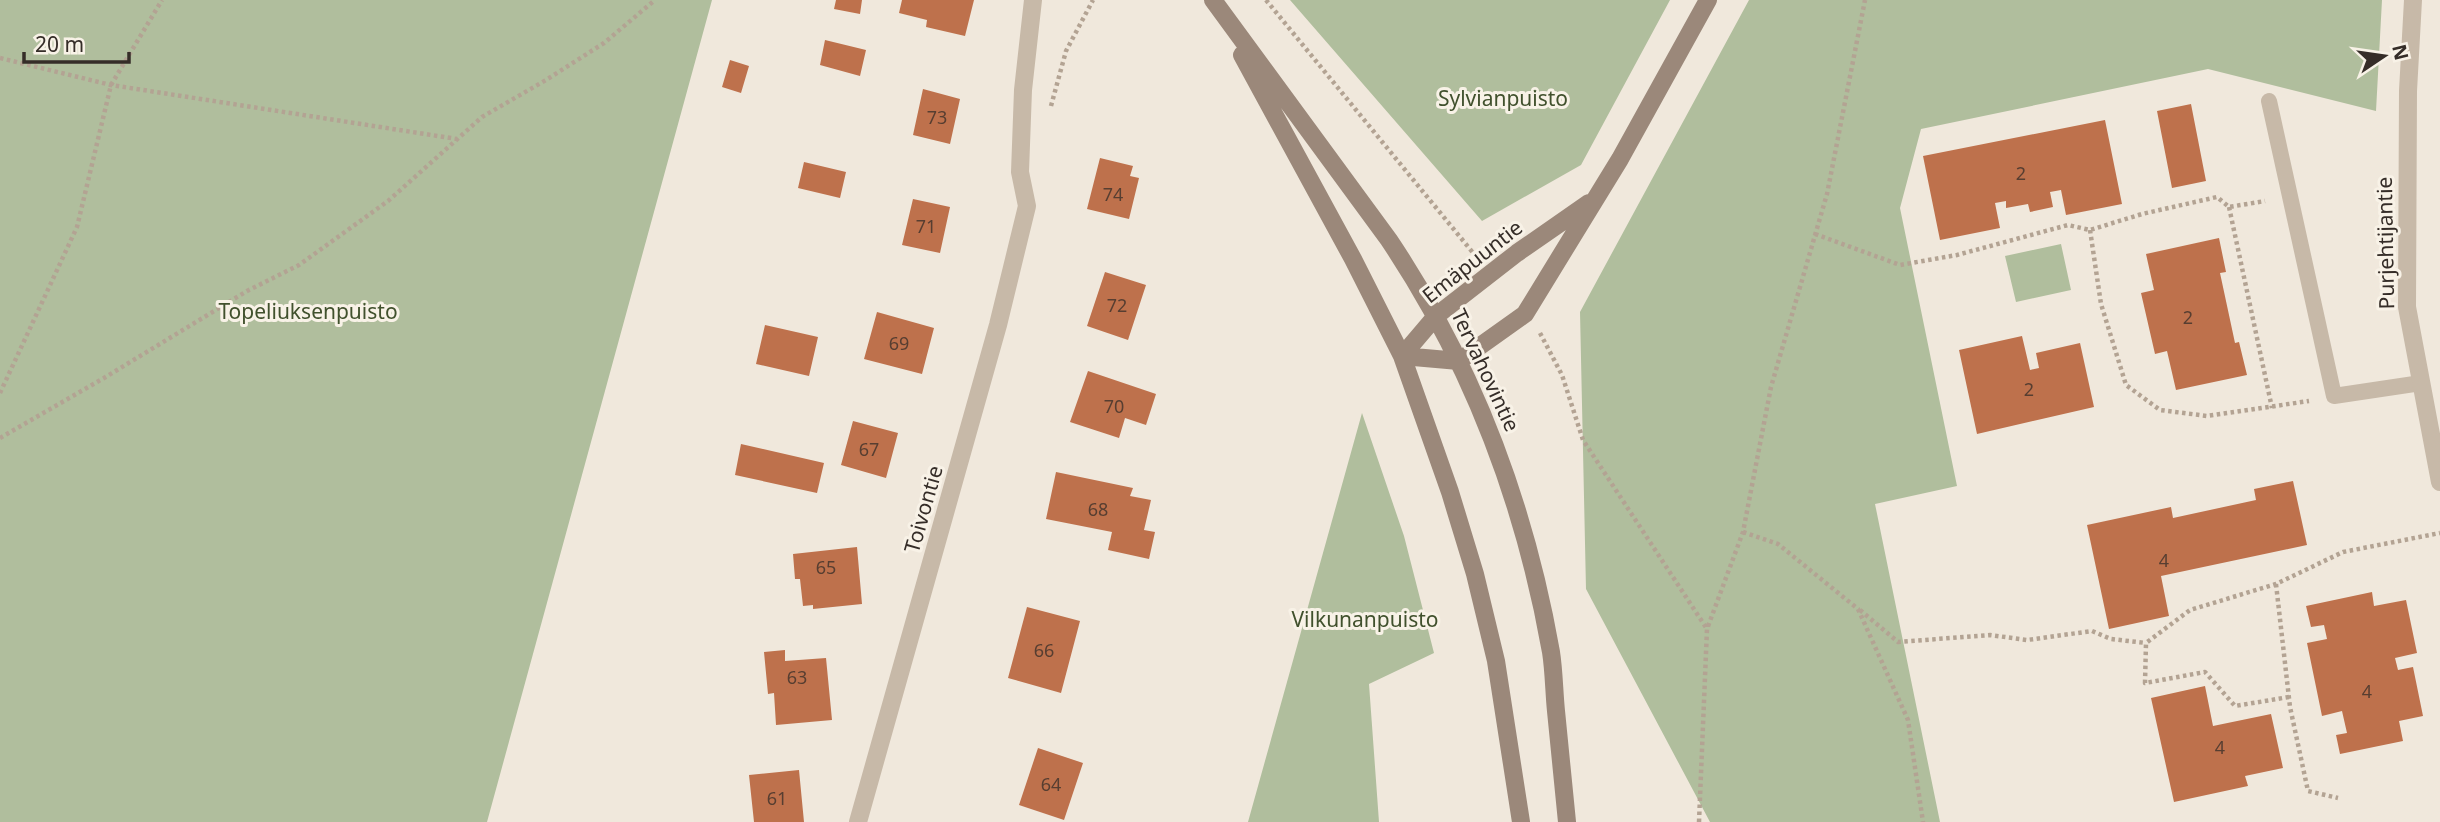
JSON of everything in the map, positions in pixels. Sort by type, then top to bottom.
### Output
[{"type":"main road","name":"Tervahovintie","points":[[1212,0],[1389,240],[1436,316],[1459,361],[1503,462],[1529,555],[1551,654],[1567,822]]},
{"type":"main road","name":"Tervahovintie","points":[[1212,0],[1353,259],[1402,356],[1450,492],[1475,574],[1496,661],[1521,822]]},
{"type":"main road","name":"Emäpuuntie","points":[[1459,361],[1525,314],[1632,138],[1708,0]]},
{"type":"main road","name":"Emäpuuntie","points":[[1402,356],[1436,316],[1517,253],[1594,199]]},
{"type":"main road","points":[[1402,356],[1459,361]]},
{"type":"street","name":"Toivontie","points":[[858,822],[998,326],[1027,206],[1020,172],[1023,90],[1033,0]]},
{"type":"street","name":"Purjehtijantie","points":[[2413,0],[2408,82],[2406,307],[2440,482]]},
{"type":"lane","points":[[2269,101],[2334,396],[2421,383]]},
{"type":"path","points":[[0,393],[77,227],[111,85],[162,0]]},
{"type":"path","points":[[0,438],[247,291],[299,265],[388,201],[482,117],[604,43],[655,0]]},
{"type":"path","points":[[1051,115],[1066,51],[1093,0]]},
{"type":"path","points":[[1266,0],[1478,258]]},
{"type":"path","points":[[1699,822],[1707,629],[1744,532],[1771,387],[1827,194],[1866,0]]},
{"type":"path","points":[[0,58],[111,85],[457,139]]},
{"type":"path","points":[[1815,234],[1900,265],[1957,255],[2068,225],[2090,230],[2142,214],[2217,197],[2229,207],[2272,408]]},
{"type":"path","points":[[2229,207],[2290,197]]},
{"type":"path","points":[[2090,230],[2101,304],[2126,385],[2160,410],[2207,416],[2272,408],[2334,396]]},
{"type":"path","points":[[1538,329],[1562,374],[1583,440],[1707,629]]},
{"type":"path","points":[[1744,532],[1778,544],[1898,642],[1990,635],[2027,640],[2092,631],[2111,639],[2146,643],[2190,610],[2276,584],[2343,552],[2440,533]]},
{"type":"path","points":[[2276,584],[2289,697],[2308,791],[2338,798]]},
{"type":"path","points":[[1858,608],[1908,720],[1923,822]]},
{"type":"path","points":[[2146,643],[2145,683],[2205,672],[2235,706],[2289,697]]},
{"type":"green space","name":"Topeliuksenpuisto","points":[[0,0],[712,0],[487,822],[0,822]]},
{"type":"green space","name":"Sylvianpuisto","points":[[1290,0],[1670,0],[1581,165],[1482,221]]},
{"type":"green space","points":[[1749,0],[2382,0],[2376,111],[2208,69],[1921,129],[1900,208],[1957,486],[1875,504],[1940,822],[1710,822],[1586,589],[1580,312]]},
{"type":"green space","points":[[2061,244],[2071,290],[2016,302],[2005,256]]},
{"type":"green space","name":"Vilkunanpuisto","points":[[1362,413],[1404,536],[1434,653],[1369,684],[1379,822],[1248,822]]},
{"type":"building","points":[[836,0],[862,0],[860,14],[834,9]]},
{"type":"building","points":[[902,0],[974,0],[965,36],[926,27],[927,20],[899,13]]},
{"type":"building","points":[[825,40],[866,50],[860,76],[820,65]]},
{"type":"building","points":[[730,60],[749,66],[741,93],[722,87]]},
{"type":"building","points":[[923,89],[960,99],[950,144],[913,135]]},
{"type":"building","points":[[2191,104],[2206,181],[2172,188],[2157,111]]},
{"type":"building","points":[[2105,120],[2122,204],[2066,215],[2061,190],[2050,192],[2053,207],[2030,212],[2028,204],[2006,208],[2006,201],[1995,203],[2000,228],[1940,240],[1923,156]]},
{"type":"building","points":[[1100,158],[1133,166],[1130,176],[1139,178],[1129,219],[1087,209]]},
{"type":"building","points":[[804,162],[846,172],[840,198],[798,188]]},
{"type":"building","points":[[913,199],[950,207],[940,253],[902,245]]},
{"type":"building","points":[[2219,238],[2226,272],[2220,273],[2235,343],[2239,342],[2247,375],[2176,390],[2167,351],[2155,354],[2141,293],[2154,290],[2146,254]]},
{"type":"building","points":[[1105,272],[1146,285],[1128,340],[1087,326]]},
{"type":"building","points":[[877,312],[934,328],[922,374],[864,359]]},
{"type":"building","points":[[765,325],[818,337],[809,376],[756,364]]},
{"type":"building","points":[[2022,336],[2030,370],[2039,368],[2036,353],[2080,343],[2094,407],[1977,434],[1959,350]]},
{"type":"building","points":[[1088,371],[1156,394],[1146,425],[1125,418],[1119,438],[1070,422]]},
{"type":"building","points":[[853,421],[898,433],[886,478],[841,465]]},
{"type":"building","points":[[741,444],[824,463],[817,493],[735,475]]},
{"type":"building","points":[[1056,472],[1133,488],[1130,496],[1151,500],[1144,530],[1155,532],[1149,559],[1108,550],[1112,532],[1046,519]]},
{"type":"building","points":[[2293,481],[2307,545],[2161,576],[2169,616],[2109,629],[2087,525],[2171,507],[2173,518],[2256,500],[2254,489]]},
{"type":"building","points":[[857,547],[862,604],[813,609],[813,605],[803,606],[800,579],[795,579],[793,554]]},
{"type":"building","points":[[2372,592],[2374,606],[2406,600],[2417,653],[2395,658],[2398,670],[2413,667],[2423,716],[2399,721],[2403,741],[2340,754],[2336,735],[2347,733],[2342,711],[2322,716],[2307,643],[2327,639],[2324,625],[2311,627],[2306,606]]},
{"type":"building","points":[[1027,607],[1080,621],[1061,693],[1008,678]]},
{"type":"building","points":[[785,650],[785,661],[826,658],[832,720],[776,725],[774,693],[768,694],[764,652]]},
{"type":"building","points":[[2205,686],[2213,726],[2271,714],[2283,768],[2245,776],[2248,786],[2174,802],[2151,698]]},
{"type":"building","points":[[1038,748],[1083,763],[1064,820],[1019,805]]},
{"type":"building","points":[[799,770],[804,822],[754,822],[749,775]]}]
